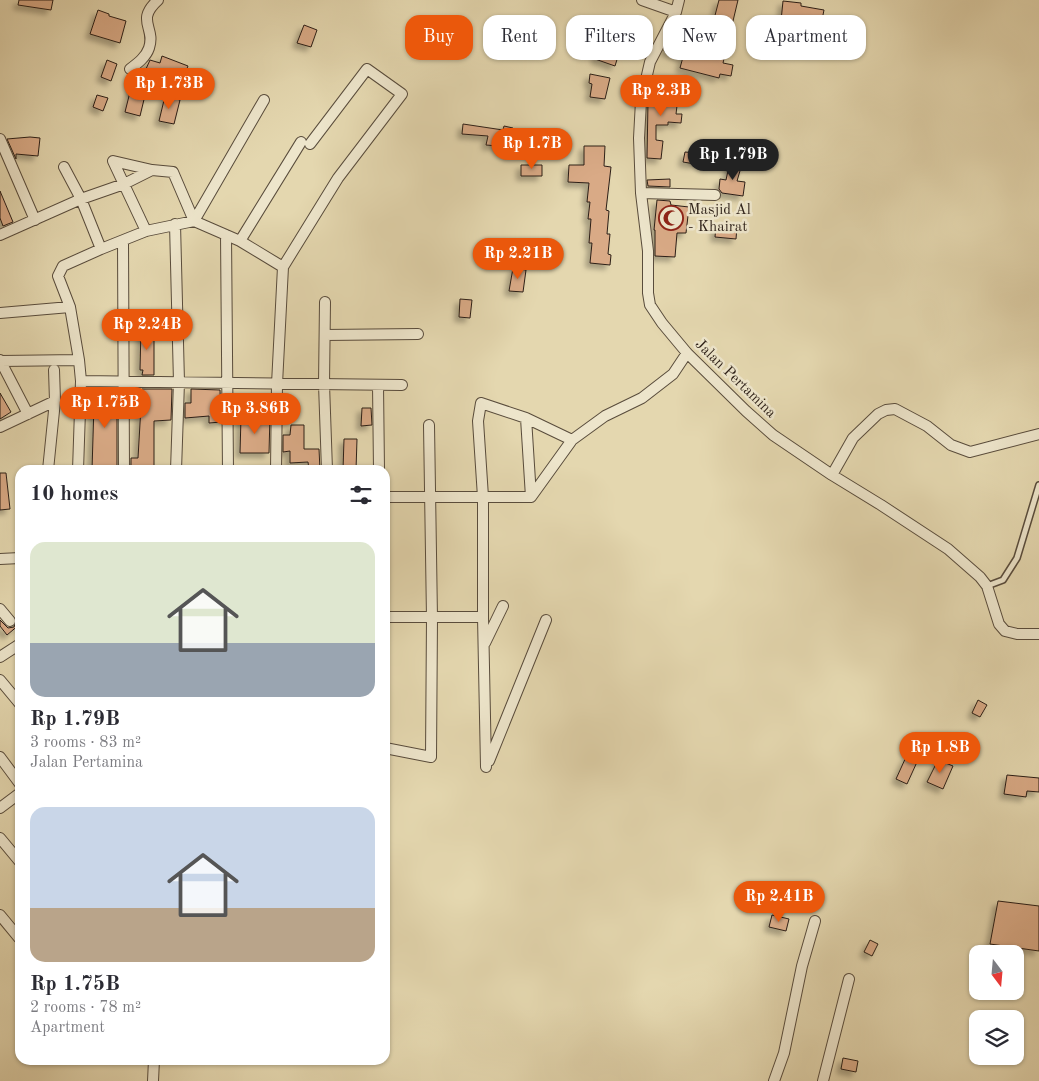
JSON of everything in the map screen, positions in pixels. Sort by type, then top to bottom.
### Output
[{"type":"street","points":[[130,69],[145,56],[149,47],[149,30],[146,24],[146,17],[149,10],[158,0]]},
{"type":"street","points":[[642,0],[676,12]]},
{"type":"street","name":"Jalan Pertamina","points":[[679,0],[676,12],[650,62],[641,101],[639,138],[641,193],[648,251],[648,293],[650,305],[687,353],[773,435],[832,476],[881,505],[948,549],[980,577],[987,586],[999,624],[1005,631],[1017,634],[1039,634]]},
{"type":"street","points":[[240,241],[305,143],[367,69],[402,94],[338,178],[283,267],[277,384],[276,465]]},
{"type":"street","points":[[194,221],[264,100]]},
{"type":"street","points":[[0,139],[35,220]]},
{"type":"street","points":[[146,231],[113,161],[152,170],[173,172],[194,221]]},
{"type":"street","points":[[64,167],[100,249]]},
{"type":"street","points":[[0,235],[80,200],[124,184],[152,170]]},
{"type":"street","points":[[641,193],[715,195]]},
{"type":"street","points":[[78,465],[81,381],[70,307],[58,276],[63,266],[146,231],[194,221],[240,241],[283,267]]},
{"type":"street","points":[[175,224],[178,382],[176,465]]},
{"type":"street","points":[[226,235],[228,465]]},
{"type":"street","points":[[124,241],[124,465]]},
{"type":"street","points":[[325,302],[324,384],[327,465]]},
{"type":"street","points":[[0,313],[70,307]]},
{"type":"street","points":[[325,335],[418,334]]},
{"type":"street","points":[[531,497],[572,440],[605,416],[642,398],[673,374],[687,353]]},
{"type":"street","points":[[28,414],[0,360],[79,360]]},
{"type":"street","points":[[49,465],[55,401],[54,370]]},
{"type":"street","points":[[81,381],[402,385]]},
{"type":"street","points":[[378,385],[379,465]]},
{"type":"street","points":[[0,427],[55,401]]},
{"type":"street","points":[[546,620],[486,767],[483,617],[484,497],[478,421],[480,403],[526,418],[572,440]]},
{"type":"street","points":[[832,476],[853,438],[878,414],[886,410],[895,409],[927,426],[951,445],[970,452],[1039,434]]},
{"type":"street","points":[[526,418],[531,497]]},
{"type":"street","points":[[390,749],[431,757],[432,618],[429,425]]},
{"type":"street","points":[[390,497],[531,497]]},
{"type":"street","points":[[0,559],[15,558]]},
{"type":"street","points":[[484,645],[503,606]]},
{"type":"street","points":[[0,609],[10,621]]},
{"type":"street","points":[[390,617],[483,617]]},
{"type":"street","points":[[0,657],[15,647]]},
{"type":"street","points":[[0,680],[15,698]]},
{"type":"street","points":[[0,757],[15,777]]},
{"type":"street","points":[[0,808],[15,797]]},
{"type":"street","points":[[0,838],[15,856]]},
{"type":"street","points":[[0,915],[15,933]]},
{"type":"street","points":[[774,1081],[784,1053],[802,966],[815,922]]},
{"type":"street","points":[[823,1081],[849,979]]},
{"type":"street","points":[[153,1081],[154,1065]]},
{"type":"lane","points":[[987,586],[1003,580],[1017,558],[1039,485]]},
{"type":"building","points":[[19,0],[53,0],[51,10],[18,5]]},
{"type":"building","points":[[719,0],[738,0],[734,15],[715,15]]},
{"type":"building","points":[[783,1],[801,3],[801,6],[824,10],[823,15],[782,15]]},
{"type":"building","points":[[98,10],[109,14],[109,16],[126,21],[120,43],[90,34]]},
{"type":"building","points":[[304,25],[317,30],[311,47],[297,43]]},
{"type":"building","points":[[162,56],[188,66],[181,83],[161,75],[157,86],[148,83],[140,116],[125,112],[131,88],[137,89],[150,60],[160,63]]},
{"type":"building","points":[[107,60],[117,64],[111,81],[101,77]]},
{"type":"building","points":[[598,60],[617,60],[615,66]]},
{"type":"building","points":[[682,60],[724,60],[723,63],[733,65],[731,76],[720,74],[719,78],[680,68]]},
{"type":"building","points":[[590,74],[610,78],[605,99],[590,97],[592,84],[589,83]]},
{"type":"building","points":[[656,86],[679,89],[676,114],[682,114],[681,123],[668,122],[668,125],[656,125],[656,140],[663,141],[661,159],[647,158],[648,102],[651,90],[655,90]]},
{"type":"building","points":[[97,95],[108,98],[103,111],[93,107]]},
{"type":"building","points":[[165,96],[180,100],[174,124],[159,121]]},
{"type":"building","points":[[463,124],[503,130],[504,126],[513,128],[510,147],[486,145],[488,136],[462,134]]},
{"type":"building","points":[[40,138],[38,156],[16,154],[16,159],[7,139]]},
{"type":"building","points":[[584,146],[605,146],[604,166],[611,167],[606,210],[609,211],[607,234],[610,234],[608,254],[611,255],[610,265],[590,263],[592,243],[589,243],[591,219],[588,219],[590,202],[587,202],[589,183],[568,182],[569,165],[584,165]]},
{"type":"building","points":[[685,152],[697,153],[695,164],[683,162]]},
{"type":"building","points":[[730,161],[742,164],[737,181],[745,182],[743,196],[722,193],[719,189],[720,179],[726,180]]},
{"type":"building","points":[[521,165],[542,165],[542,176],[521,176]]},
{"type":"building","points":[[670,179],[670,187],[648,186],[647,180]]},
{"type":"building","points":[[0,191],[13,222],[3,226],[0,218]]},
{"type":"building","points":[[657,200],[670,201],[671,205],[689,207],[686,233],[677,233],[675,257],[655,256],[654,230]]},
{"type":"building","points":[[716,226],[737,227],[736,239],[715,237]]},
{"type":"building","points":[[513,268],[526,270],[523,292],[509,291]]},
{"type":"building","points":[[460,299],[472,300],[470,318],[459,317]]},
{"type":"building","points":[[154,327],[154,375],[142,375],[143,370],[140,370],[141,328]]},
{"type":"building","points":[[93,388],[117,388],[117,465],[92,465],[94,404],[92,404]]},
{"type":"building","points":[[142,389],[172,389],[171,420],[154,421],[154,465],[131,465],[131,458],[138,458]]},
{"type":"building","points":[[191,389],[220,390],[221,422],[209,423],[209,416],[185,418],[185,403],[191,403]]},
{"type":"building","points":[[0,393],[11,412],[0,419]]},
{"type":"building","points":[[362,408],[371,408],[372,425],[361,426]]},
{"type":"building","points":[[270,415],[269,453],[240,453],[241,417]]},
{"type":"building","points":[[291,425],[304,425],[304,449],[319,449],[320,465],[308,465],[308,462],[290,463],[290,451],[283,452],[283,435],[290,435]]},
{"type":"building","points":[[344,439],[357,439],[356,465],[343,465]]},
{"type":"building","points":[[0,473],[6,473],[10,509],[0,510]]},
{"type":"building","points":[[0,620],[8,628],[14,627],[15,625],[15,628],[7,635],[0,626]]},
{"type":"building","points":[[978,700],[987,705],[980,717],[972,713]]},
{"type":"building","points":[[906,757],[917,762],[907,784],[896,779]]},
{"type":"building","points":[[938,760],[953,766],[943,789],[927,782]]},
{"type":"building","points":[[1007,775],[1039,778],[1039,792],[1027,791],[1026,797],[1004,794]]},
{"type":"building","points":[[998,901],[1039,906],[1039,951],[1024,949],[1024,945],[990,944]]},
{"type":"building","points":[[772,915],[789,919],[786,931],[769,927]]},
{"type":"building","points":[[870,940],[878,944],[872,956],[864,952]]},
{"type":"building","points":[[843,1058],[858,1061],[856,1072],[841,1069]]},
{"type":"place","name":"Masjid Al - Khairat","points":[[671,218]]}]
